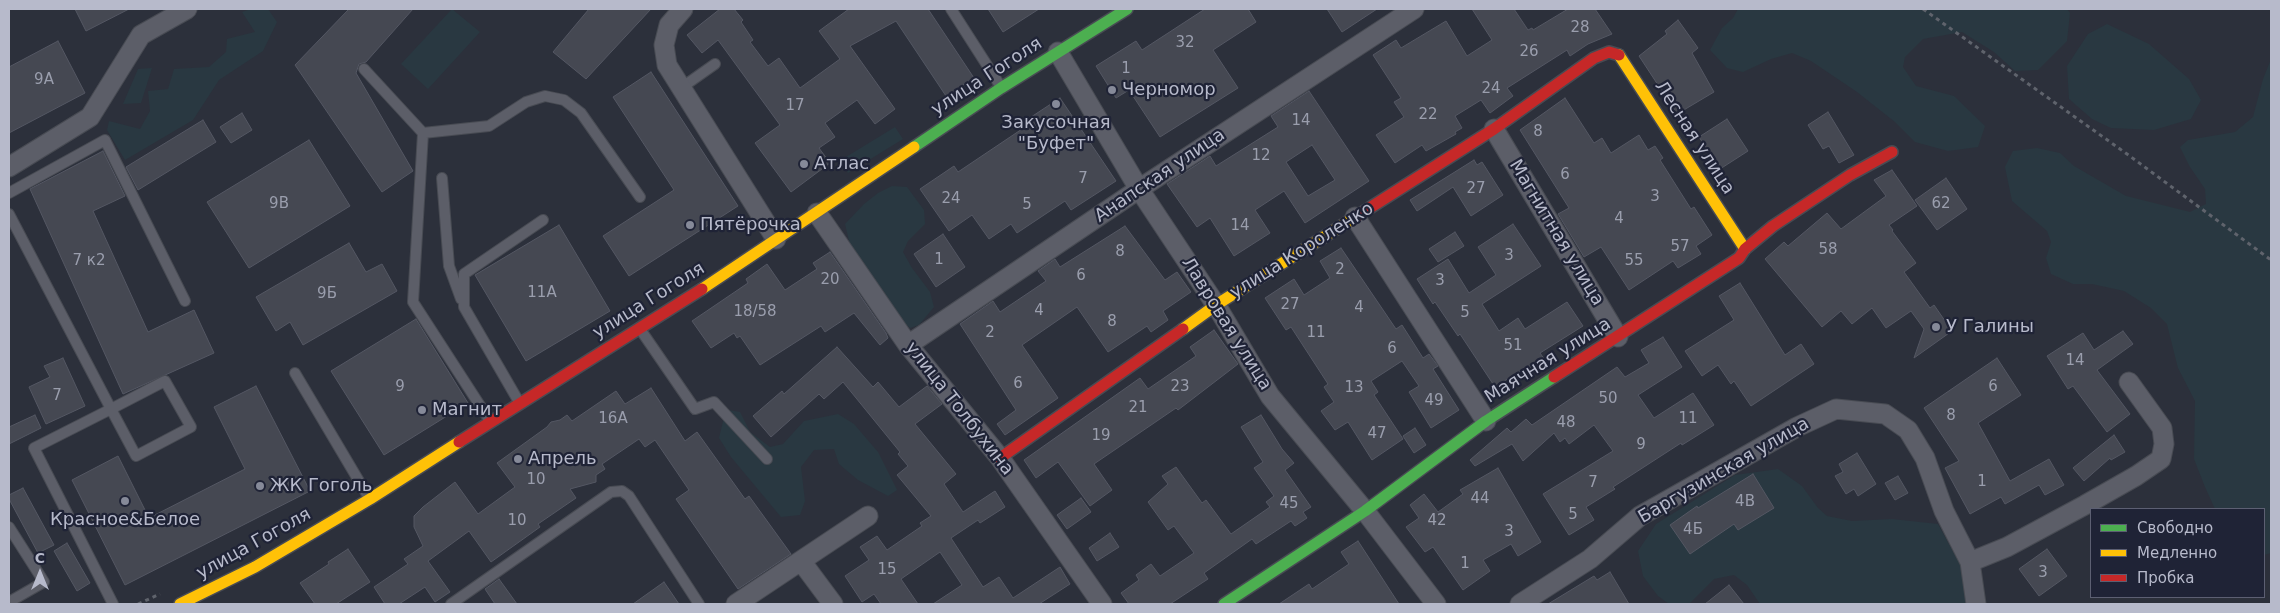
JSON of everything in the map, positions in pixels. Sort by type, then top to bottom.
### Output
[{"type":"street","points":[[9,167],[90,117],[141,35],[188,9]]},
{"type":"street","points":[[683,9],[669,25],[664,45],[667,65],[776,239]]},
{"type":"street","name":"улица Гоголя","points":[[180,604],[255,567],[370,499],[818,213],[1001,88],[1127,9]]},
{"type":"street","name":"Анапская улица","points":[[908,345],[1139,189],[1414,9]]},
{"type":"street","name":"Лавровая улица","points":[[1058,52],[1139,189],[1216,305],[1270,396],[1365,511],[1436,604]]},
{"type":"street","name":"улица Короленко","points":[[1000,458],[1216,305],[1494,129],[1594,58],[1609,52]]},
{"type":"street","name":"Лесная улица","points":[[1609,52],[1620,55],[1745,249]]},
{"type":"street","name":"Магнитная улица","points":[[1494,129],[1618,337]]},
{"type":"street","name":"Маячная улица","points":[[1224,604],[1365,511],[1486,421],[1739,258],[1745,249],[1772,226],[1850,175],[1892,152]]},
{"type":"street","name":"улица Толбухина","points":[[818,213],[908,345],[1000,458],[1102,604]]},
{"type":"street","points":[[1355,217],[1486,421]]},
{"type":"street","points":[[1970,562],[2007,547],[2076,510],[2136,476],[2161,459],[2164,444],[2162,428],[2129,382]]},
{"type":"street","name":"Баргузинская улица","points":[[1520,604],[1590,559],[1640,516],[1789,431],[1836,409],[1885,414],[1908,430],[1925,458],[1944,511],[1970,562],[1976,604]]},
{"type":"street","points":[[736,604],[868,516]]},
{"type":"street","points":[[801,561],[833,604]]},
{"type":"lane","points":[[951,9],[1001,88]]},
{"type":"lane","points":[[681,88],[715,64]]},
{"type":"lane","points":[[364,69],[423,133],[413,302],[491,422]]},
{"type":"lane","points":[[423,133],[489,126],[526,102],[546,96],[564,100],[581,113],[640,197]]},
{"type":"lane","points":[[9,193],[105,140],[185,301]]},
{"type":"lane","points":[[442,178],[449,266],[464,307],[520,404]]},
{"type":"lane","points":[[9,214],[111,409],[136,456],[191,427],[165,381],[111,409],[34,448],[113,604]]},
{"type":"lane","points":[[464,307],[464,274],[543,220]]},
{"type":"lane","points":[[639,328],[694,409],[714,402],[767,459]]},
{"type":"lane","points":[[294,373],[370,499]]},
{"type":"lane","points":[[451,604],[611,492],[622,491],[629,496],[699,604]]},
{"type":"lane","points":[[9,527],[44,582],[9,602]]},
{"type":"path","points":[[1923,9],[2127,154],[2271,260]]},
{"type":"shaded area","points":[[251,9],[268,9],[277,22],[263,51],[219,80],[193,120],[125,160],[107,130],[109,121],[140,129],[150,111],[148,91],[168,89],[174,69],[209,67],[226,52],[227,39],[255,32],[242,12]]},
{"type":"shaded area","points":[[452,9],[480,32],[428,89],[401,64]]},
{"type":"shaded area","points":[[1738,9],[2067,9],[2070,13],[2067,41],[2038,70],[2015,71],[1994,52],[1962,32],[1923,39],[1905,57],[1903,67],[1916,86],[1954,96],[1985,126],[1978,147],[1948,151],[1915,142],[1895,122],[1857,92],[1811,61],[1792,53],[1771,59],[1743,72],[1727,68],[1710,50],[1722,28],[1733,18]]},
{"type":"shaded area","points":[[2107,24],[2149,44],[2189,79],[2201,100],[2191,119],[2154,130],[2111,128],[2092,119],[2069,99],[2067,66],[2088,34]]},
{"type":"shaded area","points":[[2271,59],[2271,553],[2265,555],[2265,508],[2215,508],[2205,487],[2194,459],[2195,401],[2178,368],[2167,324],[2151,308],[2124,291],[2092,284],[2073,284],[2051,274],[2046,258],[2051,242],[2047,231],[2012,201],[2005,167],[2013,151],[2037,148],[2060,153],[2074,166],[2126,196],[2190,212],[2206,204],[2205,189],[2190,167],[2180,147],[2188,140],[2235,132],[2253,117],[2263,79]]},
{"type":"shaded area","points":[[152,68],[141,103],[123,104],[138,69]]},
{"type":"shaded area","points":[[895,127],[903,139],[848,173],[841,160]]},
{"type":"shaded area","points":[[892,186],[907,187],[924,210],[925,224],[908,241],[903,252],[930,292],[934,307],[919,325],[910,328],[894,314],[887,296],[851,249],[845,224],[864,204],[878,193]]},
{"type":"shaded area","points":[[729,410],[740,412],[750,432],[770,447],[783,444],[804,421],[838,414],[854,424],[878,452],[897,490],[888,496],[858,480],[839,464],[834,449],[814,450],[801,467],[805,501],[800,515],[781,517],[731,457],[719,438],[724,417]]},
{"type":"shaded area","points":[[1778,469],[1802,486],[1818,508],[1827,516],[1852,521],[1892,519],[1938,524],[1962,568],[1968,604],[1760,604],[1747,585],[1734,575],[1714,579],[1689,604],[1669,604],[1658,596],[1643,576],[1638,551],[1656,524],[1735,475]]},
{"type":"building","points":[[75,9],[129,9],[86,31]]},
{"type":"building","points":[[349,9],[413,9],[366,62],[359,64],[356,73],[413,171],[382,192],[295,65]]},
{"type":"building","points":[[589,9],[651,9],[586,79],[553,52]]},
{"type":"building","points":[[720,9],[734,9],[743,20],[741,22],[753,40],[750,42],[768,66],[779,58],[800,88],[840,59],[819,31],[849,9],[928,9],[974,78],[946,96],[896,21],[850,46],[895,109],[875,124],[857,100],[825,123],[835,137],[819,148],[830,163],[791,192],[755,143],[780,125],[718,40],[702,53],[687,35]]},
{"type":"building","points":[[988,9],[1039,9],[1003,32]]},
{"type":"building","points":[[1205,9],[1248,9],[1256,22],[1213,50],[1238,88],[1160,137],[1129,90],[1116,98],[1096,66],[1136,41],[1142,50]]},
{"type":"building","points":[[1327,9],[1377,9],[1342,32]]},
{"type":"building","points":[[1472,9],[1514,9],[1528,30],[1532,28],[1533,30],[1568,9],[1595,9],[1612,34],[1588,44],[1570,56],[1567,50],[1507,88],[1513,96],[1490,113],[1481,100],[1455,116],[1462,128],[1455,132],[1456,134],[1426,151],[1422,145],[1395,163],[1376,135],[1404,117],[1394,102],[1401,98],[1373,55],[1396,40],[1401,48],[1446,21],[1467,56],[1492,40]]},
{"type":"building","points":[[1678,20],[1698,48],[1692,53],[1714,92],[1677,114],[1639,56],[1667,34],[1665,31]]},
{"type":"building","points":[[58,41],[85,93],[9,133],[9,67]]},
{"type":"building","points":[[651,72],[738,206],[629,276],[603,236],[674,190],[613,97]]},
{"type":"building","points":[[1309,91],[1369,181],[1305,223],[1284,191],[1255,210],[1270,233],[1234,256],[1210,218],[1197,227],[1167,184],[1210,156],[1216,166],[1278,127],[1271,116]],"holes":[[[1312,145],[1335,180],[1308,196],[1286,162]]]},
{"type":"building","points":[[1060,98],[1116,181],[1071,210],[1065,201],[1017,233],[1011,224],[989,239],[972,215],[949,231],[920,189],[954,166],[958,172],[1028,125],[1025,121]]},
{"type":"building","points":[[1565,98],[1594,143],[1602,138],[1611,153],[1639,135],[1648,150],[1655,146],[1663,158],[1660,160],[1691,209],[1694,207],[1712,235],[1696,246],[1701,254],[1678,268],[1673,261],[1629,290],[1601,247],[1584,257],[1558,214],[1569,208],[1520,130]]},
{"type":"building","points":[[1828,112],[1854,155],[1839,163],[1829,146],[1823,149],[1808,125]]},
{"type":"building","points":[[242,113],[252,130],[231,143],[220,127]]},
{"type":"building","points":[[1727,119],[1748,151],[1720,169],[1699,137]]},
{"type":"building","points":[[203,120],[216,142],[138,190],[126,167]]},
{"type":"building","points":[[309,140],[350,206],[249,268],[207,202]]},
{"type":"building","points":[[103,151],[125,196],[93,211],[148,332],[194,310],[214,353],[123,394],[30,189]]},
{"type":"building","points":[[1474,160],[1477,165],[1482,162],[1503,195],[1471,216],[1453,187],[1417,211],[1410,200]]},
{"type":"building","points":[[1892,170],[1917,206],[1889,225],[1916,263],[1904,272],[1930,308],[1934,305],[1952,331],[1914,358],[1924,329],[1911,311],[1886,328],[1872,308],[1852,324],[1841,311],[1822,327],[1765,259],[1784,242],[1788,246],[1827,213],[1841,229],[1886,196],[1874,180]]},
{"type":"building","points":[[1946,178],[1967,209],[1937,230],[1915,200]]},
{"type":"building","points":[[1513,224],[1541,266],[1482,304],[1499,331],[1518,318],[1525,329],[1567,302],[1583,326],[1540,353],[1547,363],[1532,373],[1528,366],[1495,387],[1460,334],[1458,336],[1435,302],[1433,304],[1417,279],[1448,259],[1469,293],[1496,275],[1478,247]]},
{"type":"building","points":[[559,225],[610,311],[526,361],[475,275]]},
{"type":"building","points":[[1125,226],[1165,280],[1177,272],[1191,292],[1163,311],[1168,320],[1151,332],[1147,326],[1108,352],[1077,307],[1022,345],[1058,398],[1005,435],[997,424],[1016,410],[960,324],[993,301],[1000,312],[1046,281],[1038,271],[1055,259],[1060,267]]},
{"type":"building","points":[[1455,232],[1464,246],[1438,262],[1429,249]]},
{"type":"building","points":[[943,234],[965,267],[936,287],[914,254]]},
{"type":"building","points":[[349,243],[366,272],[382,264],[397,291],[303,345],[290,322],[276,331],[256,297]]},
{"type":"building","points":[[1341,248],[1396,329],[1402,325],[1423,358],[1429,354],[1438,366],[1433,369],[1459,410],[1431,428],[1409,392],[1419,386],[1402,361],[1371,381],[1378,392],[1374,395],[1403,439],[1372,460],[1348,422],[1335,430],[1321,411],[1334,402],[1324,387],[1328,384],[1291,327],[1286,330],[1265,298],[1294,279],[1304,295],[1330,278],[1320,261]]},
{"type":"building","points":[[830,252],[886,333],[888,338],[880,345],[854,313],[825,332],[821,326],[760,365],[740,336],[737,338],[734,333],[711,348],[692,321],[748,283],[746,279],[767,264],[785,290],[817,269],[813,263]]},
{"type":"building","points":[[1740,283],[1785,355],[1801,344],[1814,364],[1751,406],[1734,381],[1731,384],[1718,365],[1702,376],[1685,351],[1734,320],[1719,296]]},
{"type":"building","points":[[416,319],[468,403],[384,455],[331,371]]},
{"type":"building","points":[[1214,330],[1238,364],[1178,410],[1176,408],[1094,464],[1112,490],[1090,506],[1058,462],[1036,478],[1024,460],[1140,378],[1148,389],[1196,356],[1190,347]]},
{"type":"building","points":[[2123,331],[2133,344],[2097,370],[2130,414],[2107,432],[2073,386],[2068,389],[2047,356],[2083,333],[2094,350]]},
{"type":"building","points":[[1663,337],[1682,367],[1638,395],[1654,418],[1693,393],[1714,425],[1682,445],[1681,443],[1613,487],[1615,489],[1586,507],[1594,520],[1569,535],[1543,494],[1613,451],[1594,425],[1569,444],[1565,438],[1560,442],[1554,433],[1523,461],[1512,444],[1475,466],[1470,460],[1507,428],[1511,432],[1526,419],[1532,425],[1617,367],[1625,377],[1649,363],[1641,350]]},
{"type":"building","points":[[837,347],[873,387],[878,382],[899,407],[927,386],[942,404],[915,424],[956,474],[944,484],[963,512],[995,491],[1005,507],[980,523],[978,520],[951,538],[983,587],[999,577],[1013,598],[1060,567],[1070,584],[1039,604],[933,604],[962,585],[940,552],[901,579],[918,604],[881,604],[874,594],[862,602],[845,576],[869,560],[860,547],[877,536],[887,550],[922,526],[920,523],[931,516],[897,475],[908,466],[898,454],[900,452],[843,382],[824,399],[819,394],[771,437],[753,416],[782,391],[784,394]]},
{"type":"building","points":[[63,358],[85,406],[46,424],[29,387],[50,377],[44,366]]},
{"type":"building","points":[[1997,358],[2021,395],[1978,423],[2010,481],[2049,459],[2064,485],[2045,495],[2039,485],[2005,504],[2001,497],[1970,514],[1945,468],[1959,461],[1924,408]]},
{"type":"building","name":"ЖК Гоголь","points":[[256,386],[310,491],[125,585],[72,480],[118,456],[149,518],[245,469],[214,407]]},
{"type":"building","points":[[651,388],[685,441],[697,432],[745,499],[749,496],[791,554],[738,589],[676,499],[689,490],[655,440],[645,447],[639,439],[602,464],[605,469],[596,475],[596,482],[570,489],[576,498],[538,524],[540,527],[491,562],[469,531],[428,561],[450,592],[435,602],[425,587],[399,604],[385,604],[374,587],[408,564],[404,559],[423,546],[414,527],[414,516],[423,507],[455,482],[478,514],[515,487],[497,463],[547,427],[551,422],[560,420],[567,415],[572,421],[616,391],[625,404]]},
{"type":"building","points":[[35,415],[41,428],[9,444],[9,427]]},
{"type":"building","points":[[1261,415],[1282,449],[1294,463],[1285,470],[1311,507],[1303,512],[1307,518],[1295,526],[1291,521],[1256,544],[1252,539],[1204,573],[1208,579],[1170,604],[1129,604],[1121,593],[1139,580],[1136,575],[1151,564],[1160,576],[1194,553],[1174,526],[1168,530],[1148,502],[1168,484],[1162,476],[1176,467],[1202,503],[1206,500],[1231,534],[1270,507],[1266,502],[1274,496],[1254,468],[1263,462],[1241,427]]},
{"type":"building","points":[[1415,428],[1426,445],[1414,453],[1403,436]]},
{"type":"building","points":[[2114,435],[2125,452],[2111,460],[2110,458],[2084,481],[2073,468]]},
{"type":"building","points":[[1857,453],[1876,484],[1858,496],[1854,489],[1846,494],[1835,476],[1843,472],[1839,464]]},
{"type":"building","points":[[1498,468],[1541,542],[1518,556],[1511,544],[1483,560],[1490,571],[1463,590],[1433,547],[1425,552],[1406,527],[1419,518],[1410,505],[1424,494],[1438,512],[1463,494],[1460,490]]},
{"type":"building","points":[[1753,474],[1774,508],[1738,530],[1734,524],[1690,554],[1670,525],[1697,506],[1698,508]]},
{"type":"building","points":[[1898,476],[1908,493],[1895,500],[1885,483]]},
{"type":"building","points":[[23,488],[54,545],[38,553],[9,499],[9,495]]},
{"type":"building","points":[[1081,498],[1091,512],[1067,529],[1057,515]]},
{"type":"building","points":[[1110,533],[1119,547],[1097,561],[1089,548]]},
{"type":"building","points":[[1358,541],[1399,604],[1279,604],[1309,584],[1312,589],[1349,564],[1341,552]]},
{"type":"building","points":[[67,543],[90,583],[77,591],[54,551]]},
{"type":"building","points":[[348,549],[370,582],[336,604],[315,604],[300,583]]},
{"type":"building","points":[[2047,549],[2067,576],[2039,596],[2019,569]]},
{"type":"building","points":[[1610,572],[1629,604],[1548,604],[1594,576],[1597,580]]},
{"type":"building","points":[[499,579],[517,604],[495,604],[485,589]]},
{"type":"building","points":[[664,582],[679,604],[633,604]]},
{"type":"building","points":[[1729,585],[1744,604],[1705,604]]},
{"type":"traffic: fast","points":[[914,147],[1001,88],[1127,9]]},
{"type":"traffic: fast","points":[[1224,604],[1365,511],[1486,421],[1554,377]]},
{"type":"traffic: slow","points":[[1619,55],[1745,249]]},
{"type":"traffic: slow","points":[[702,289],[914,147]]},
{"type":"traffic: slow","points":[[1183,329],[1216,305],[1357,216]]},
{"type":"traffic: slow","points":[[180,604],[255,567],[370,499],[459,442]]},
{"type":"traffic: jam","points":[[1357,216],[1494,129],[1594,58],[1609,52],[1619,55]]},
{"type":"traffic: jam","points":[[1554,377],[1739,258],[1745,249],[1773,226],[1850,175],[1892,152]]},
{"type":"traffic: jam","points":[[459,442],[702,289]]},
{"type":"traffic: jam","points":[[1000,458],[1183,329]]},
{"type":"place","name":"Черномор","points":[[1112,90]]},
{"type":"place","name":"Закусочная \"Буфет\"","points":[[1056,104]]},
{"type":"place","name":"Атлас","points":[[804,164]]},
{"type":"place","name":"Пятёрочка","points":[[690,225]]},
{"type":"place","name":"У Галины","points":[[1936,327]]},
{"type":"place","name":"Магнит","points":[[422,410]]},
{"type":"place","name":"Апрель","points":[[518,459]]},
{"type":"place","name":"ЖК Гоголь","points":[[260,486]]},
{"type":"place","name":"Красное&Белое","points":[[125,501]]}]
